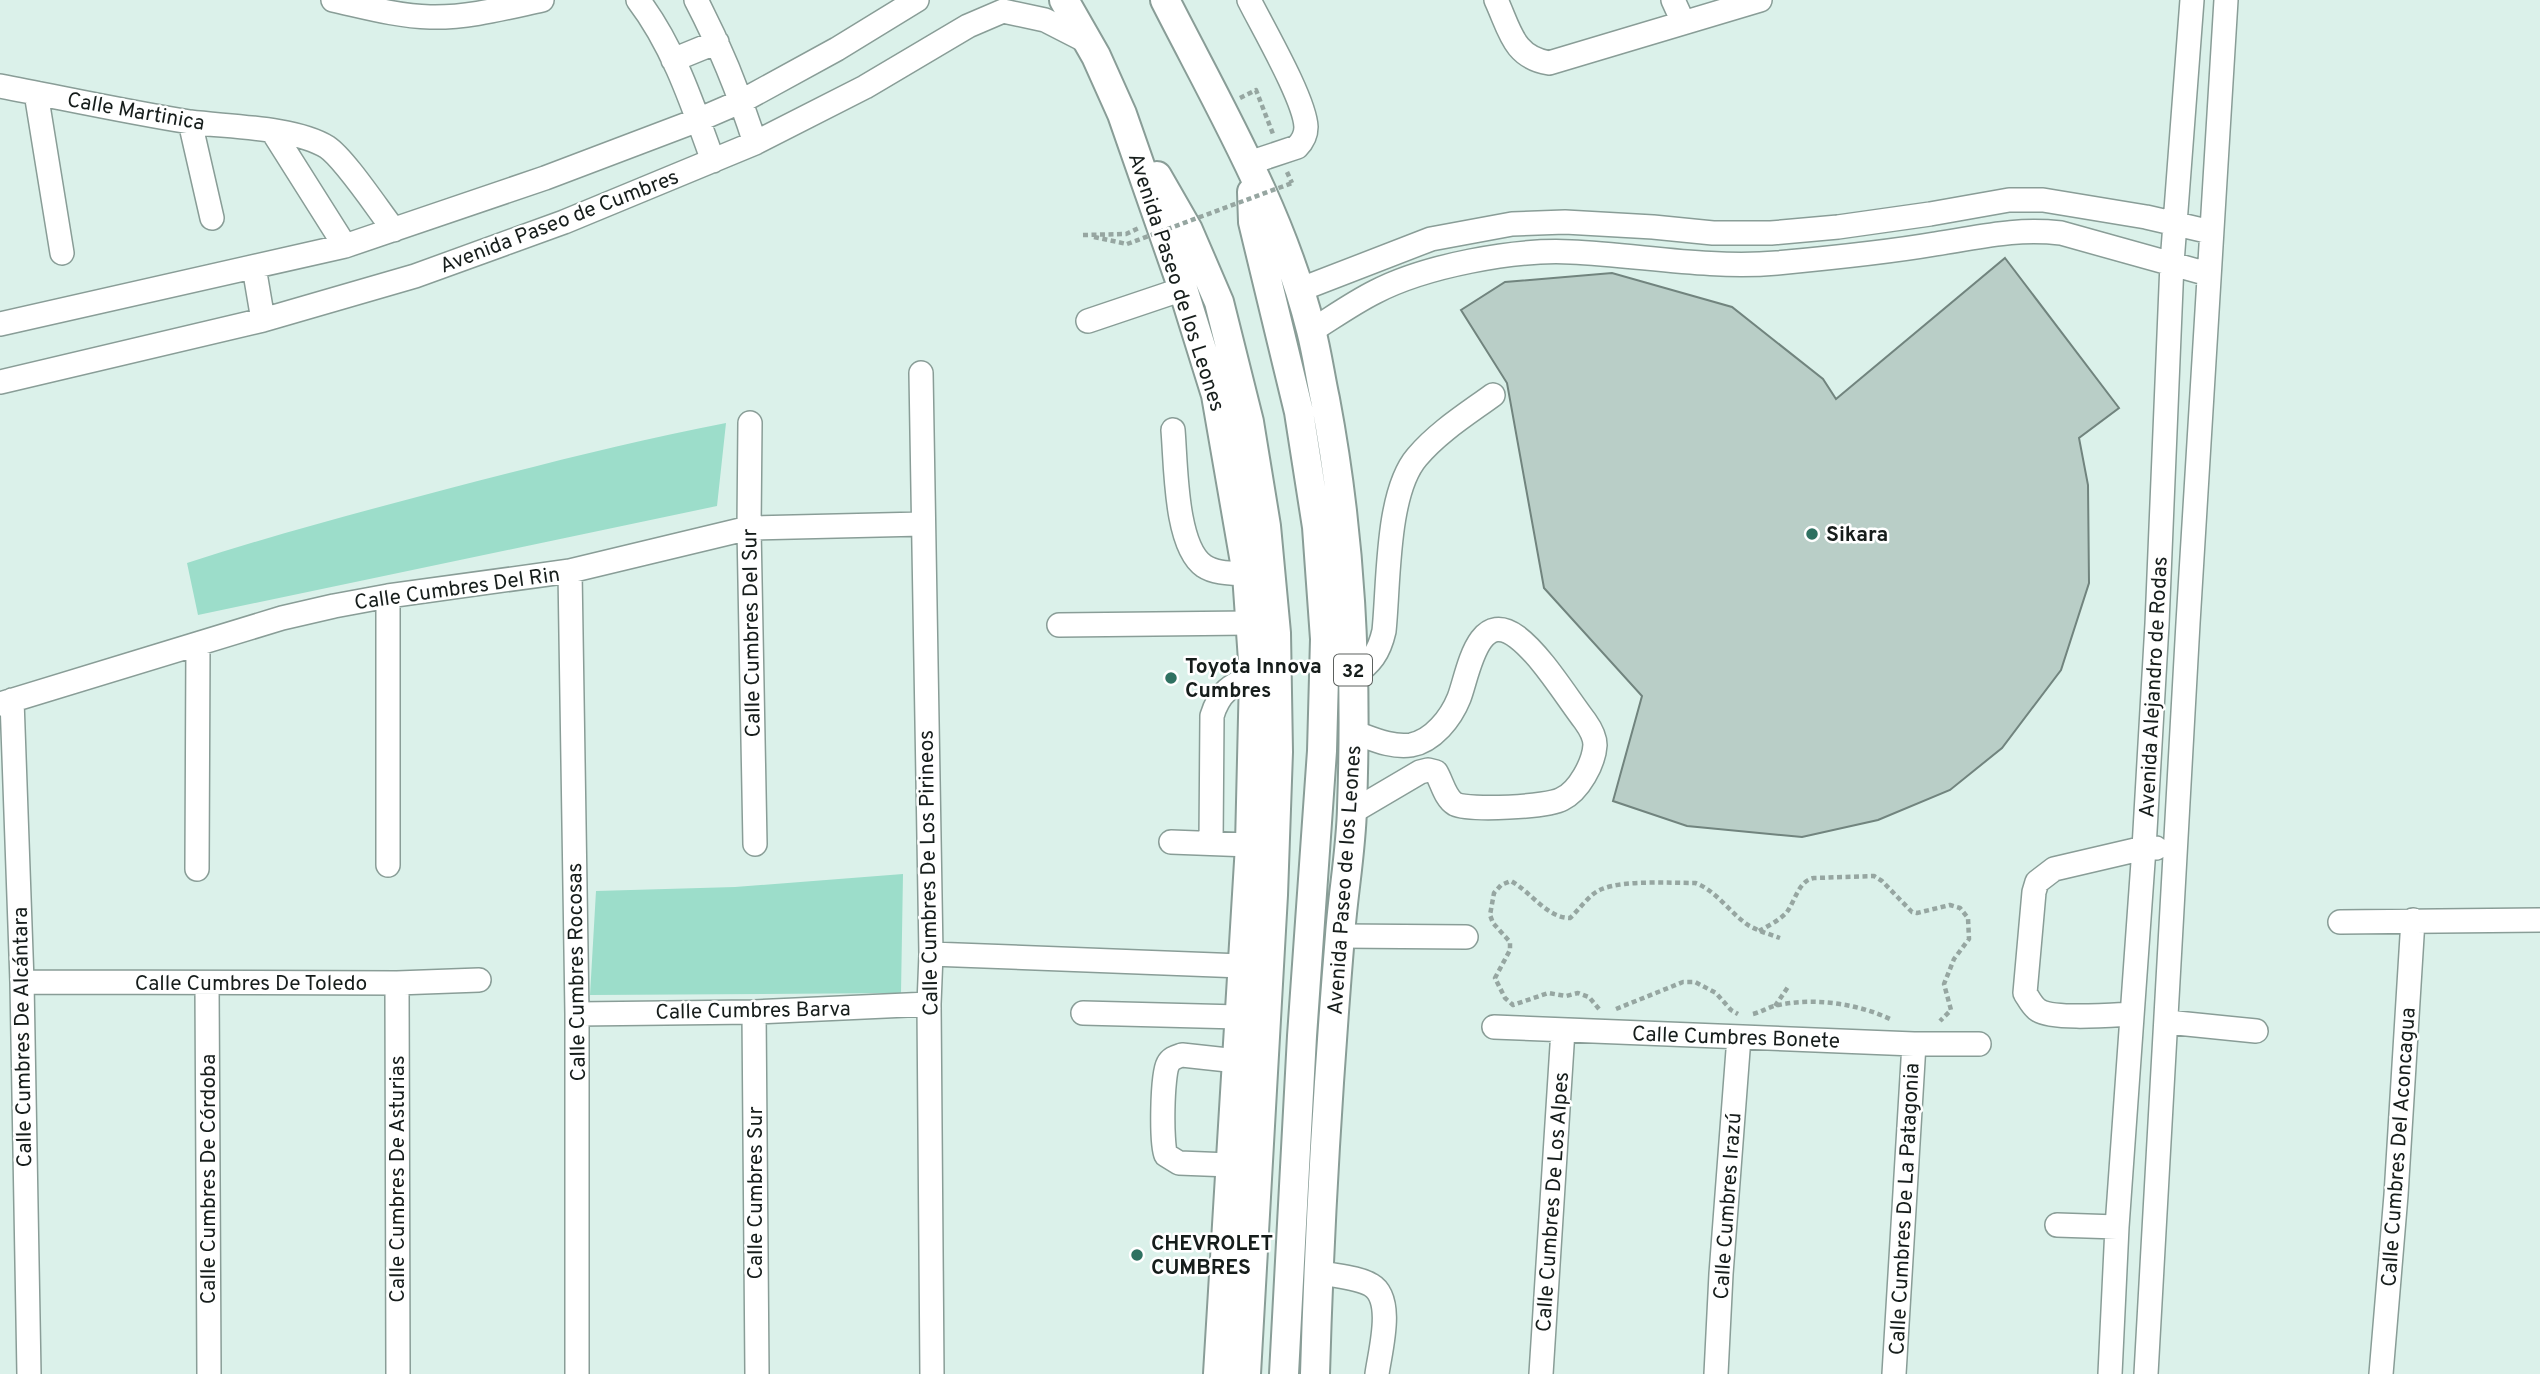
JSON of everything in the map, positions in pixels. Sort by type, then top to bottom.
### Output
[{"type":"main road","name":"Avenida Paseo de los Leones","points":[[1064,0],[1088,42],[1122,114],[1183,289],[1216,395],[1247,574],[1254,675],[1250,845],[1218,1374]]},
{"type":"main road","name":"Avenida Paseo de los Leones","points":[[1165,0],[1250,168],[1299,290],[1311,331],[1337,465],[1346,536],[1352,611],[1352,812],[1340,936],[1318,1272],[1315,1374]]},
{"type":"main road","points":[[1122,114],[1188,230],[1219,302],[1249,422],[1266,526],[1276,633],[1278,752],[1273,895],[1246,1374]]},
{"type":"main road","points":[[1250,168],[1253,222],[1299,412],[1317,527],[1325,639],[1322,751],[1303,1023],[1284,1374]]},
{"type":"street","points":[[333,0],[369,4],[415,16],[477,14],[541,0]]},
{"type":"street","points":[[638,0],[654,21],[673,60],[713,161]]},
{"type":"street","points":[[696,0],[742,101],[755,143]]},
{"type":"street","points":[[0,324],[345,246],[545,178],[742,101],[837,49],[917,0]]},
{"type":"street","points":[[1249,0],[1300,103],[1306,129],[1303,141],[1297,147],[1250,168]]},
{"type":"street","points":[[1496,0],[1519,49],[1533,60],[1549,63],[1760,0]]},
{"type":"street","points":[[1673,0],[1683,22]]},
{"type":"street","name":"Avenida Alejandro de Rodas","points":[[2110,1374],[2117,1227],[2158,610],[2172,263],[2192,0]]},
{"type":"street","name":"Avenida Alejandro de Rodas","points":[[2147,1374],[2208,274],[2226,0]]},
{"type":"street","name":"Avenida Paseo de Cumbres","points":[[0,382],[263,320],[428,271],[564,222],[755,143],[865,87],[1005,6],[1045,20],[1088,42]]},
{"type":"street","points":[[673,60],[717,42]]},
{"type":"street","name":"Calle Martinica","points":[[0,86],[190,122],[273,132],[312,140],[329,148],[394,230]]},
{"type":"street","points":[[36,93],[62,253]]},
{"type":"street","points":[[190,122],[212,218]]},
{"type":"street","points":[[273,132],[345,246]]},
{"type":"street","points":[[1299,290],[1431,239],[1513,224],[1565,222],[1713,233],[1771,233],[1930,215],[2009,200],[2043,200],[2211,232]]},
{"type":"street","points":[[2039,230],[2043,200]]},
{"type":"street","points":[[1565,222],[1567,251]]},
{"type":"street","points":[[1311,331],[1376,291],[1439,268],[1516,255],[1567,251],[1712,263],[1772,263],[1895,250],[2011,230],[2039,230],[2061,233],[2208,274]]},
{"type":"street","points":[[1452,235],[1460,265]]},
{"type":"street","points":[[1363,264],[1376,291]]},
{"type":"street","points":[[254,267],[263,320]]},
{"type":"street","points":[[1088,321],[1183,289]]},
{"type":"street","name":"Calle Cumbres De Los Pirineos","points":[[920,373],[931,954],[929,1004],[932,1374]]},
{"type":"street","points":[[1353,676],[1368,665],[1380,647],[1384,631],[1392,528],[1406,476],[1416,457],[1450,426],[1493,395]]},
{"type":"street","name":"Calle Cumbres Del Sur","points":[[750,423],[749,528],[755,844]]},
{"type":"street","points":[[1173,430],[1180,503],[1185,537],[1190,550],[1206,568],[1216,572],[1247,574]]},
{"type":"street","name":"Calle Cumbres Del Rin","points":[[6,702],[282,618],[388,596],[570,571],[664,546],[749,528],[922,524]]},
{"type":"street","name":"Calle Cumbres Rocosas","points":[[570,571],[577,1014],[577,1374]]},
{"type":"street","points":[[388,596],[388,865]]},
{"type":"street","points":[[1059,625],[1250,623]]},
{"type":"street","points":[[1352,812],[1427,769],[1436,772],[1447,797],[1455,804],[1468,807],[1546,805],[1564,799],[1576,789],[1595,745],[1592,731],[1528,646],[1514,635],[1503,631],[1492,632],[1482,638],[1474,649],[1459,700],[1440,729],[1426,739],[1411,745],[1394,745],[1353,732]]},
{"type":"street","points":[[197,869],[198,645]]},
{"type":"street","points":[[1211,843],[1212,716],[1216,702],[1223,692],[1232,684],[1254,675]]},
{"type":"street","name":"Calle Cumbres De Alcántara","points":[[6,702],[22,982],[29,1374]]},
{"type":"street","points":[[1171,842],[1250,845]]},
{"type":"street","points":[[2132,1014],[2056,1016],[2040,1012],[2025,993],[2034,892],[2037,882],[2054,869],[2144,848],[2177,848]]},
{"type":"street","name":"Calle Cumbres Del Aconcagua","points":[[2381,1374],[2396,1195],[2413,920]]},
{"type":"street","points":[[2340,922],[2540,920]]},
{"type":"street","points":[[1340,936],[1466,937]]},
{"type":"street","points":[[931,954],[1242,966]]},
{"type":"street","name":"Calle Cumbres De Toledo","points":[[22,982],[397,983],[479,980]]},
{"type":"street","name":"Calle Cumbres De Córdoba","points":[[206,983],[209,1374]]},
{"type":"street","name":"Calle Cumbres De Asturias","points":[[397,983],[398,1374]]},
{"type":"street","name":"Calle Cumbres Barva","points":[[577,1014],[754,1012],[929,1004]]},
{"type":"street","name":"Calle Cumbres Sur","points":[[754,1012],[757,1374]]},
{"type":"street","points":[[1083,1013],[1240,1017]]},
{"type":"street","points":[[2167,1022],[2256,1031]]},
{"type":"street","name":"Calle Cumbres Bonete","points":[[1493,1027],[1563,1030],[1740,1026],[1914,1044],[1979,1044]]},
{"type":"street","name":"Calle Cumbres Irazú","points":[[1716,1374],[1740,1026]]},
{"type":"street","name":"Calle Cumbres De Los Alpes","points":[[1541,1374],[1563,1030]]},
{"type":"street","name":"Calle Cumbres De La Patagonia","points":[[1894,1374],[1914,1044]]},
{"type":"street","points":[[1230,1164],[1179,1163],[1166,1155],[1162,1140],[1166,1068],[1174,1058],[1182,1055],[1237,1061]]},
{"type":"street","points":[[2057,1225],[2117,1227]]},
{"type":"street","points":[[1318,1272],[1370,1284],[1383,1299],[1385,1312],[1377,1374]]},
{"type":"path","points":[[1158,219],[1126,234],[1083,235],[1127,244],[1292,183]]},
{"type":"path","points":[[1759,931],[1786,913],[1804,883],[1814,878],[1874,876],[1917,914],[1950,905],[1960,908],[1968,918],[1969,939],[1954,959],[1944,984],[1951,1010],[1946,1017],[1931,1026]]},
{"type":"path","points":[[1740,1026],[1731,1010],[1716,993],[1695,982],[1683,982],[1608,1012],[1602,1012],[1589,997],[1578,993],[1566,996],[1548,993],[1513,1005],[1505,998],[1495,978],[1510,950],[1510,942],[1490,915],[1494,893],[1500,885],[1511,881],[1553,914],[1570,918],[1588,898],[1603,888],[1695,883],[1704,886],[1746,924],[1780,938]]},
{"type":"path","points":[[1775,1006],[1788,987]]},
{"type":"path","points":[[1750,1014],[1775,1006],[1811,1002],[1845,1004],[1892,1020]]},
{"type":"green space","points":[[726,423],[717,506],[198,615],[187,563],[284,533],[447,489],[621,445]]},
{"type":"green space","points":[[903,874],[901,993],[590,995],[596,891],[735,887]]},
{"type":"building","name":"Sikara","points":[[2005,258],[2119,408],[2079,438],[2088,485],[2089,583],[2061,670],[2002,748],[1950,790],[1878,820],[1802,837],[1687,826],[1613,801],[1642,696],[1544,588],[1507,383],[1461,310],[1505,282],[1612,273],[1732,307],[1823,379],[1836,399]]},
{"type":"place","name":"Sikara","points":[[1812,534]]},
{"type":"place","name":"Toyota Innova Cumbres","points":[[1171,678]]},
{"type":"place","name":"CHEVROLET CUMBRES","points":[[1137,1255]]}]
